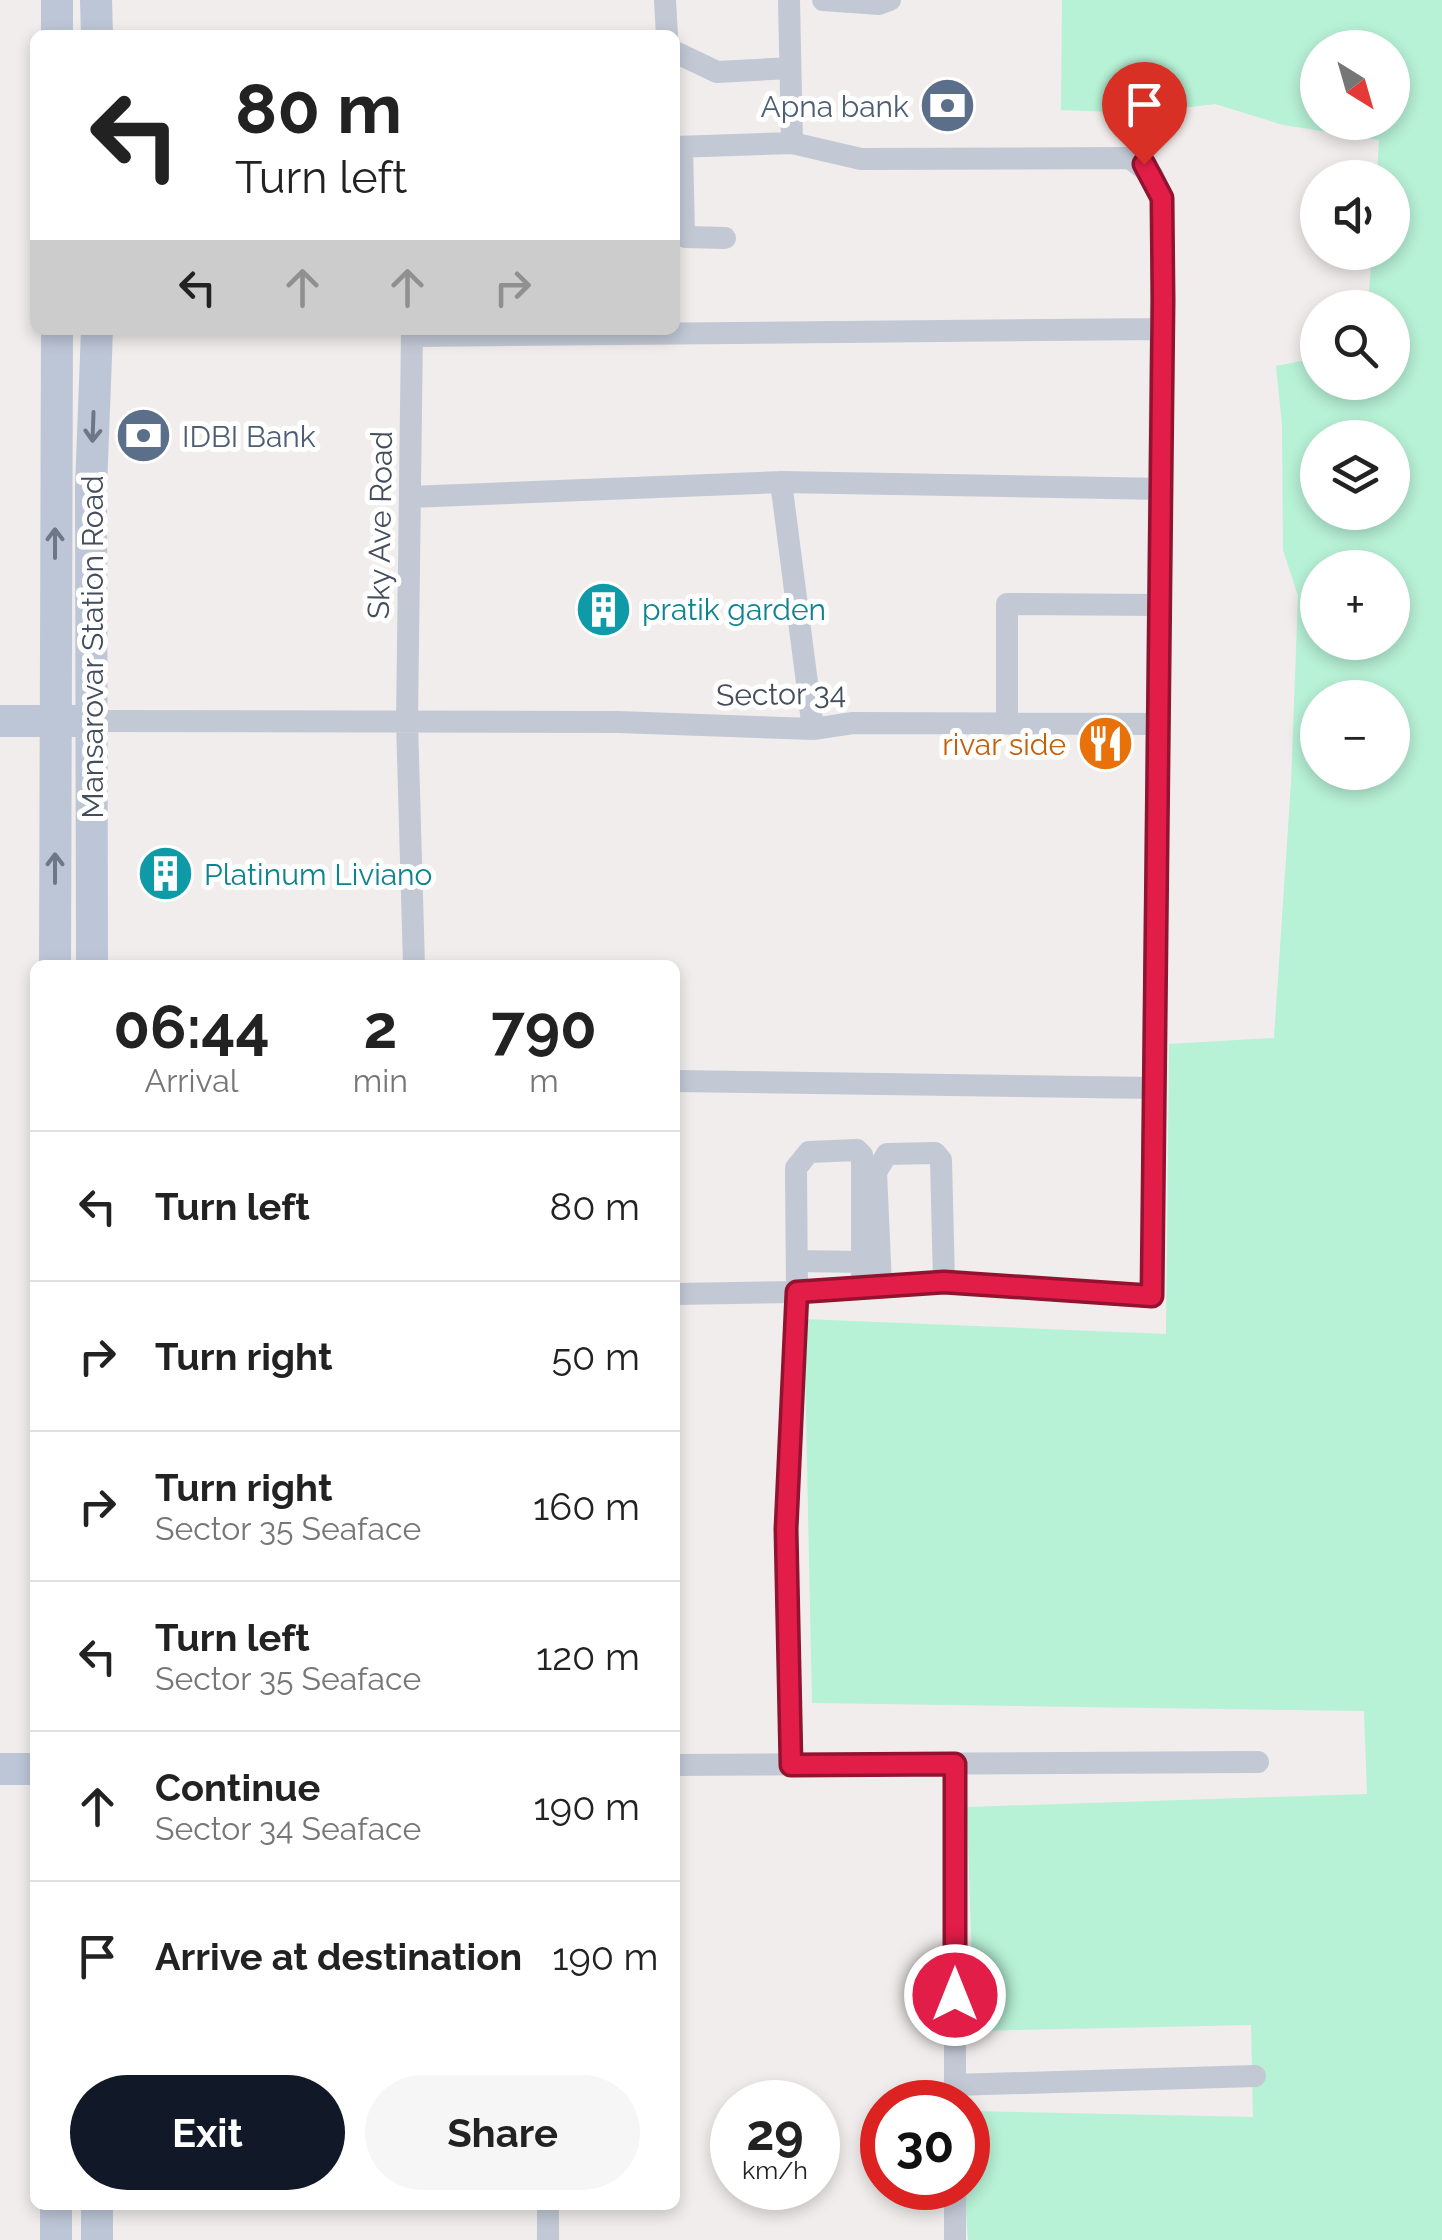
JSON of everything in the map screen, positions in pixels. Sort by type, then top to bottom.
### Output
[{"type":"main road","points":[[57,0],[57,30]]},
{"type":"main road","points":[[96,0],[97,30]]},
{"type":"main road","name":"Mansarovar Station Road","points":[[55,960],[57,335]]},
{"type":"main road","name":"Mansarovar Station Road","points":[[92,960],[97,335]]},
{"type":"main road","points":[[0,721],[92,721]]},
{"type":"main road","points":[[0,1769],[30,1769]]},
{"type":"main road","points":[[56,2210],[56,2240]]},
{"type":"main road","points":[[96,2210],[97,2240]]},
{"type":"street","points":[[665,0],[667,30]]},
{"type":"street","points":[[789,0],[792,144]]},
{"type":"street","points":[[823,0],[879,4],[890,0]]},
{"type":"street","points":[[680,54],[716,72],[790,68]]},
{"type":"street","points":[[680,147],[792,144],[861,159],[1120,156],[1144,164],[1162,198],[1163,330],[1155,724],[1152,1296],[944,1282],[797,1292],[680,1294]]},
{"type":"street","points":[[680,176],[686,238],[725,238]]},
{"type":"street","points":[[680,332],[1163,330]]},
{"type":"street","name":"Sky Ave Road","points":[[412,335],[407,722],[414,960]]},
{"type":"street","points":[[410,497],[781,482],[1162,489]]},
{"type":"street","points":[[781,482],[813,730]]},
{"type":"street","points":[[1007,723],[1007,604],[1158,605]]},
{"type":"street","name":"Sector 34","points":[[92,721],[813,730],[852,723],[1155,724]]},
{"type":"street","points":[[680,1080],[1154,1088]]},
{"type":"street","points":[[791,1765],[786,1529],[797,1292],[796,1168],[808,1152],[857,1150],[862,1155],[862,1262],[871,1286]]},
{"type":"street","points":[[871,1286],[876,1172],[888,1154],[935,1153],[941,1160],[944,1282]]},
{"type":"street","points":[[796,1262],[862,1262]]},
{"type":"street","points":[[680,1766],[1258,1762]]},
{"type":"street","points":[[955,1764],[955,2080]]},
{"type":"street","points":[[990,2092],[1255,2076]]},
{"type":"street","points":[[548,2210],[548,2240]]},
{"type":"street","points":[[955,2210],[956,2240]]},
{"type":"green space","points":[[1062,0],[1442,0],[1442,2240],[968,2240],[966,2210],[990,2210],[990,2111],[1253,2117],[1251,2025],[974,2031],[967,1807],[1367,1794],[1364,1711],[812,1703],[804,1319],[1166,1334],[1169,1044],[1274,1038],[1291,783],[1298,596],[1283,550],[1282,424],[1276,366],[1300,361],[1300,400],[1410,400],[1410,290],[1369,290],[1371,270],[1410,270],[1410,160],[1378,160],[1379,140],[1410,140],[1410,30],[1300,30],[1300,128],[1215,104],[1142,113],[1061,110]]},
{"type":"place","name":"Apna bank","points":[[948,106]]},
{"type":"place","name":"IDBI Bank","points":[[143,436]]},
{"type":"place","name":"pratik garden","points":[[603,609]]},
{"type":"place","name":"rivar side","points":[[1105,744]]},
{"type":"place","name":"Platinum Liviano","points":[[165,874]]},
{"type":"route","points":[[955,1995],[955,1764],[791,1765],[786,1529],[797,1292],[944,1282],[1152,1296],[1155,724],[1163,300],[1162,198],[1160,187],[1144,164]]}]
